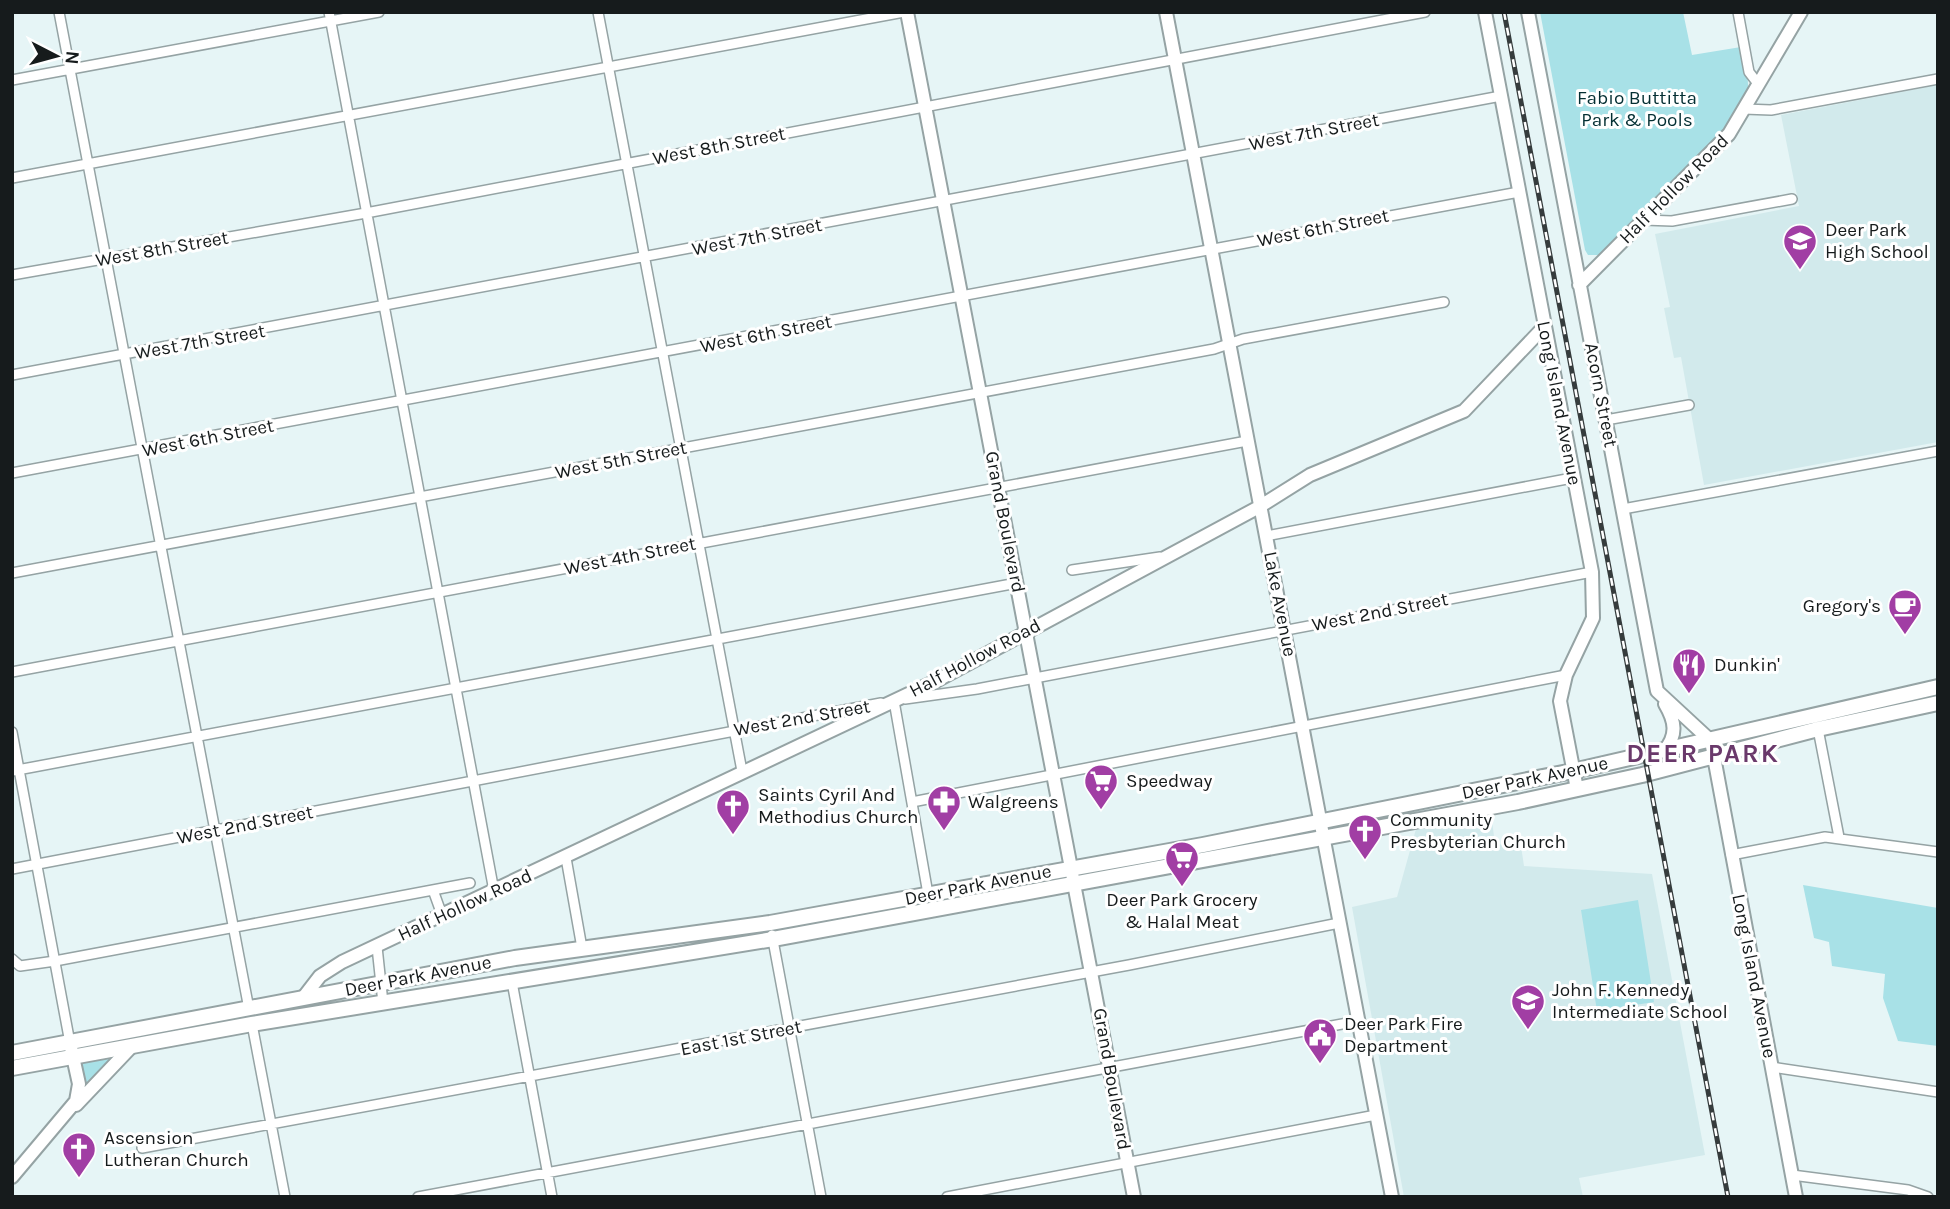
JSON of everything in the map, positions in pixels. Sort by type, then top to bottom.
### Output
[{"type":"main road","name":"Deer Park Avenue","points":[[12,1068],[71,1050],[249,1009],[381,983],[582,948],[770,923],[928,894],[1324,838],[1577,789],[1817,713],[1938,687]]},
{"type":"main road","points":[[1913,709],[1938,687]]},
{"type":"main road","name":"Deer Park Avenue","points":[[12,1053],[133,1045],[773,939],[1664,751],[1712,748],[1938,703]]},
{"type":"street","points":[[59,12],[249,1009]]},
{"type":"street","points":[[12,80],[330,17],[379,12]]},
{"type":"street","points":[[598,12],[742,771]]},
{"type":"street","points":[[12,178],[905,12]]},
{"type":"street","name":"Grand Boulevard","points":[[905,12],[1093,972],[1134,1197]]},
{"type":"street","name":"Lake Avenue","points":[[1166,12],[1392,1197]]},
{"type":"street","name":"West 8th Street","points":[[12,275],[366,213],[1425,12]]},
{"type":"street","name":"Long Island Avenue","points":[[1485,12],[1592,572],[1593,618],[1566,675],[1560,701],[1577,789]]},
{"type":"street","name":"Acorn Street","points":[[1528,12],[1657,691],[1674,725],[1672,739],[1664,751]]},
{"type":"street","points":[[1738,12],[1749,72],[1759,85]]},
{"type":"street","name":"Half Hollow Road","points":[[1579,285],[1729,134],[1801,12]]},
{"type":"street","points":[[330,17],[494,891]]},
{"type":"street","points":[[1746,109],[1771,110],[1938,79]]},
{"type":"street","name":"West 7th Street","points":[[12,375],[645,259],[1501,96]]},
{"type":"street","name":"West 6th Street","points":[[12,473],[1519,192]]},
{"type":"street","points":[[1644,220],[1672,221],[1792,199]]},
{"type":"street","name":"West 5th Street","points":[[12,573],[980,393],[1444,302]]},
{"type":"street","name":"Half Hollow Road","points":[[303,998],[318,979],[342,962],[894,701],[1259,507],[1310,475],[1464,411],[1544,327]]},
{"type":"street","points":[[1606,420],[1689,405]]},
{"type":"street","name":"West 4th Street","points":[[12,672],[1247,441]]},
{"type":"street","points":[[1623,509],[1938,451]]},
{"type":"street","points":[[1266,536],[1573,478]]},
{"type":"street","points":[[1072,570],[1166,556]]},
{"type":"street","name":"West 2nd Street","points":[[12,869],[474,783],[735,730],[1036,678],[1592,572]]},
{"type":"street","points":[[16,770],[1017,583]]},
{"type":"street","points":[[912,802],[1566,675]]},
{"type":"street","points":[[1657,691],[1712,748]]},
{"type":"street","points":[[894,701],[928,894]]},
{"type":"street","points":[[1818,729],[1839,837]]},
{"type":"street","points":[[12,732],[16,770],[38,864],[78,1093],[70,1110]]},
{"type":"street","name":"Long Island Avenue","points":[[1712,748],[1796,1197]]},
{"type":"street","points":[[1731,855],[1825,837],[1938,852]]},
{"type":"street","points":[[566,858],[582,948]]},
{"type":"street","points":[[12,959],[20,966],[55,961],[470,883]]},
{"type":"street","points":[[433,890],[442,915]]},
{"type":"street","points":[[770,923],[821,1197]]},
{"type":"street","name":"East 1st Street","points":[[142,1148],[790,1029],[1339,923]]},
{"type":"street","name":"Half Hollow Road","points":[[377,947],[383,1003]]},
{"type":"street","points":[[512,982],[552,1197]]},
{"type":"street","points":[[418,1197],[1358,1021]]},
{"type":"street","points":[[252,1024],[285,1197]]},
{"type":"street","points":[[12,1177],[70,1110],[133,1045]]},
{"type":"street","points":[[1771,1067],[1938,1093]]},
{"type":"street","points":[[947,1197],[1376,1115]]},
{"type":"street","points":[[1792,1175],[1908,1189],[1928,1197]]},
{"type":"shaded area","name":"Deer Park High School","points":[[1938,85],[1938,442],[1704,485],[1681,357],[1674,358],[1664,308],[1670,307],[1655,234],[1799,206],[1781,115]]},
{"type":"shaded area","name":"John F. Kennedy Intermediate School","points":[[1491,813],[1495,844],[1521,846],[1524,866],[1652,874],[1705,1155],[1579,1178],[1583,1197],[1404,1197],[1352,907],[1397,897],[1416,829]]},
{"type":"green space","name":"Fabio Buttitta Park & Pools","points":[[1540,12],[1683,12],[1692,55],[1741,47],[1748,89],[1738,111],[1680,178],[1599,255],[1588,255],[1585,250]]},
{"type":"green space","points":[[1803,885],[1938,908],[1938,1046],[1898,1041],[1883,998],[1885,974],[1832,966],[1829,942],[1814,938]]},
{"type":"green space","points":[[1638,900],[1654,1002],[1597,1011],[1581,910]]},
{"type":"green space","points":[[116,1056],[85,1090],[82,1063]]},
{"type":"railway","points":[[1504,12],[1728,1197]]},
{"type":"place","name":"Deer Park High School","points":[[1800,271]]},
{"type":"place","name":"Gregory's","points":[[1905,636]]},
{"type":"place","name":"Dunkin'","points":[[1689,695]]},
{"type":"place","name":"Speedway","points":[[1101,811]]},
{"type":"place","name":"Walgreens","points":[[944,832]]},
{"type":"place","name":"Saints Cyril And Methodius Church","points":[[733,836]]},
{"type":"place","name":"Community Presbyterian Church","points":[[1365,861]]},
{"type":"place","name":"Deer Park Grocery & Halal Meat","points":[[1182,888]]},
{"type":"place","name":"John F. Kennedy Intermediate School","points":[[1528,1031]]},
{"type":"place","name":"Deer Park Fire Department","points":[[1320,1065]]},
{"type":"place","name":"Ascension Lutheran Church","points":[[79,1179]]},
{"type":"district","name":"DEER PARK","points":[[1703,753]]}]
